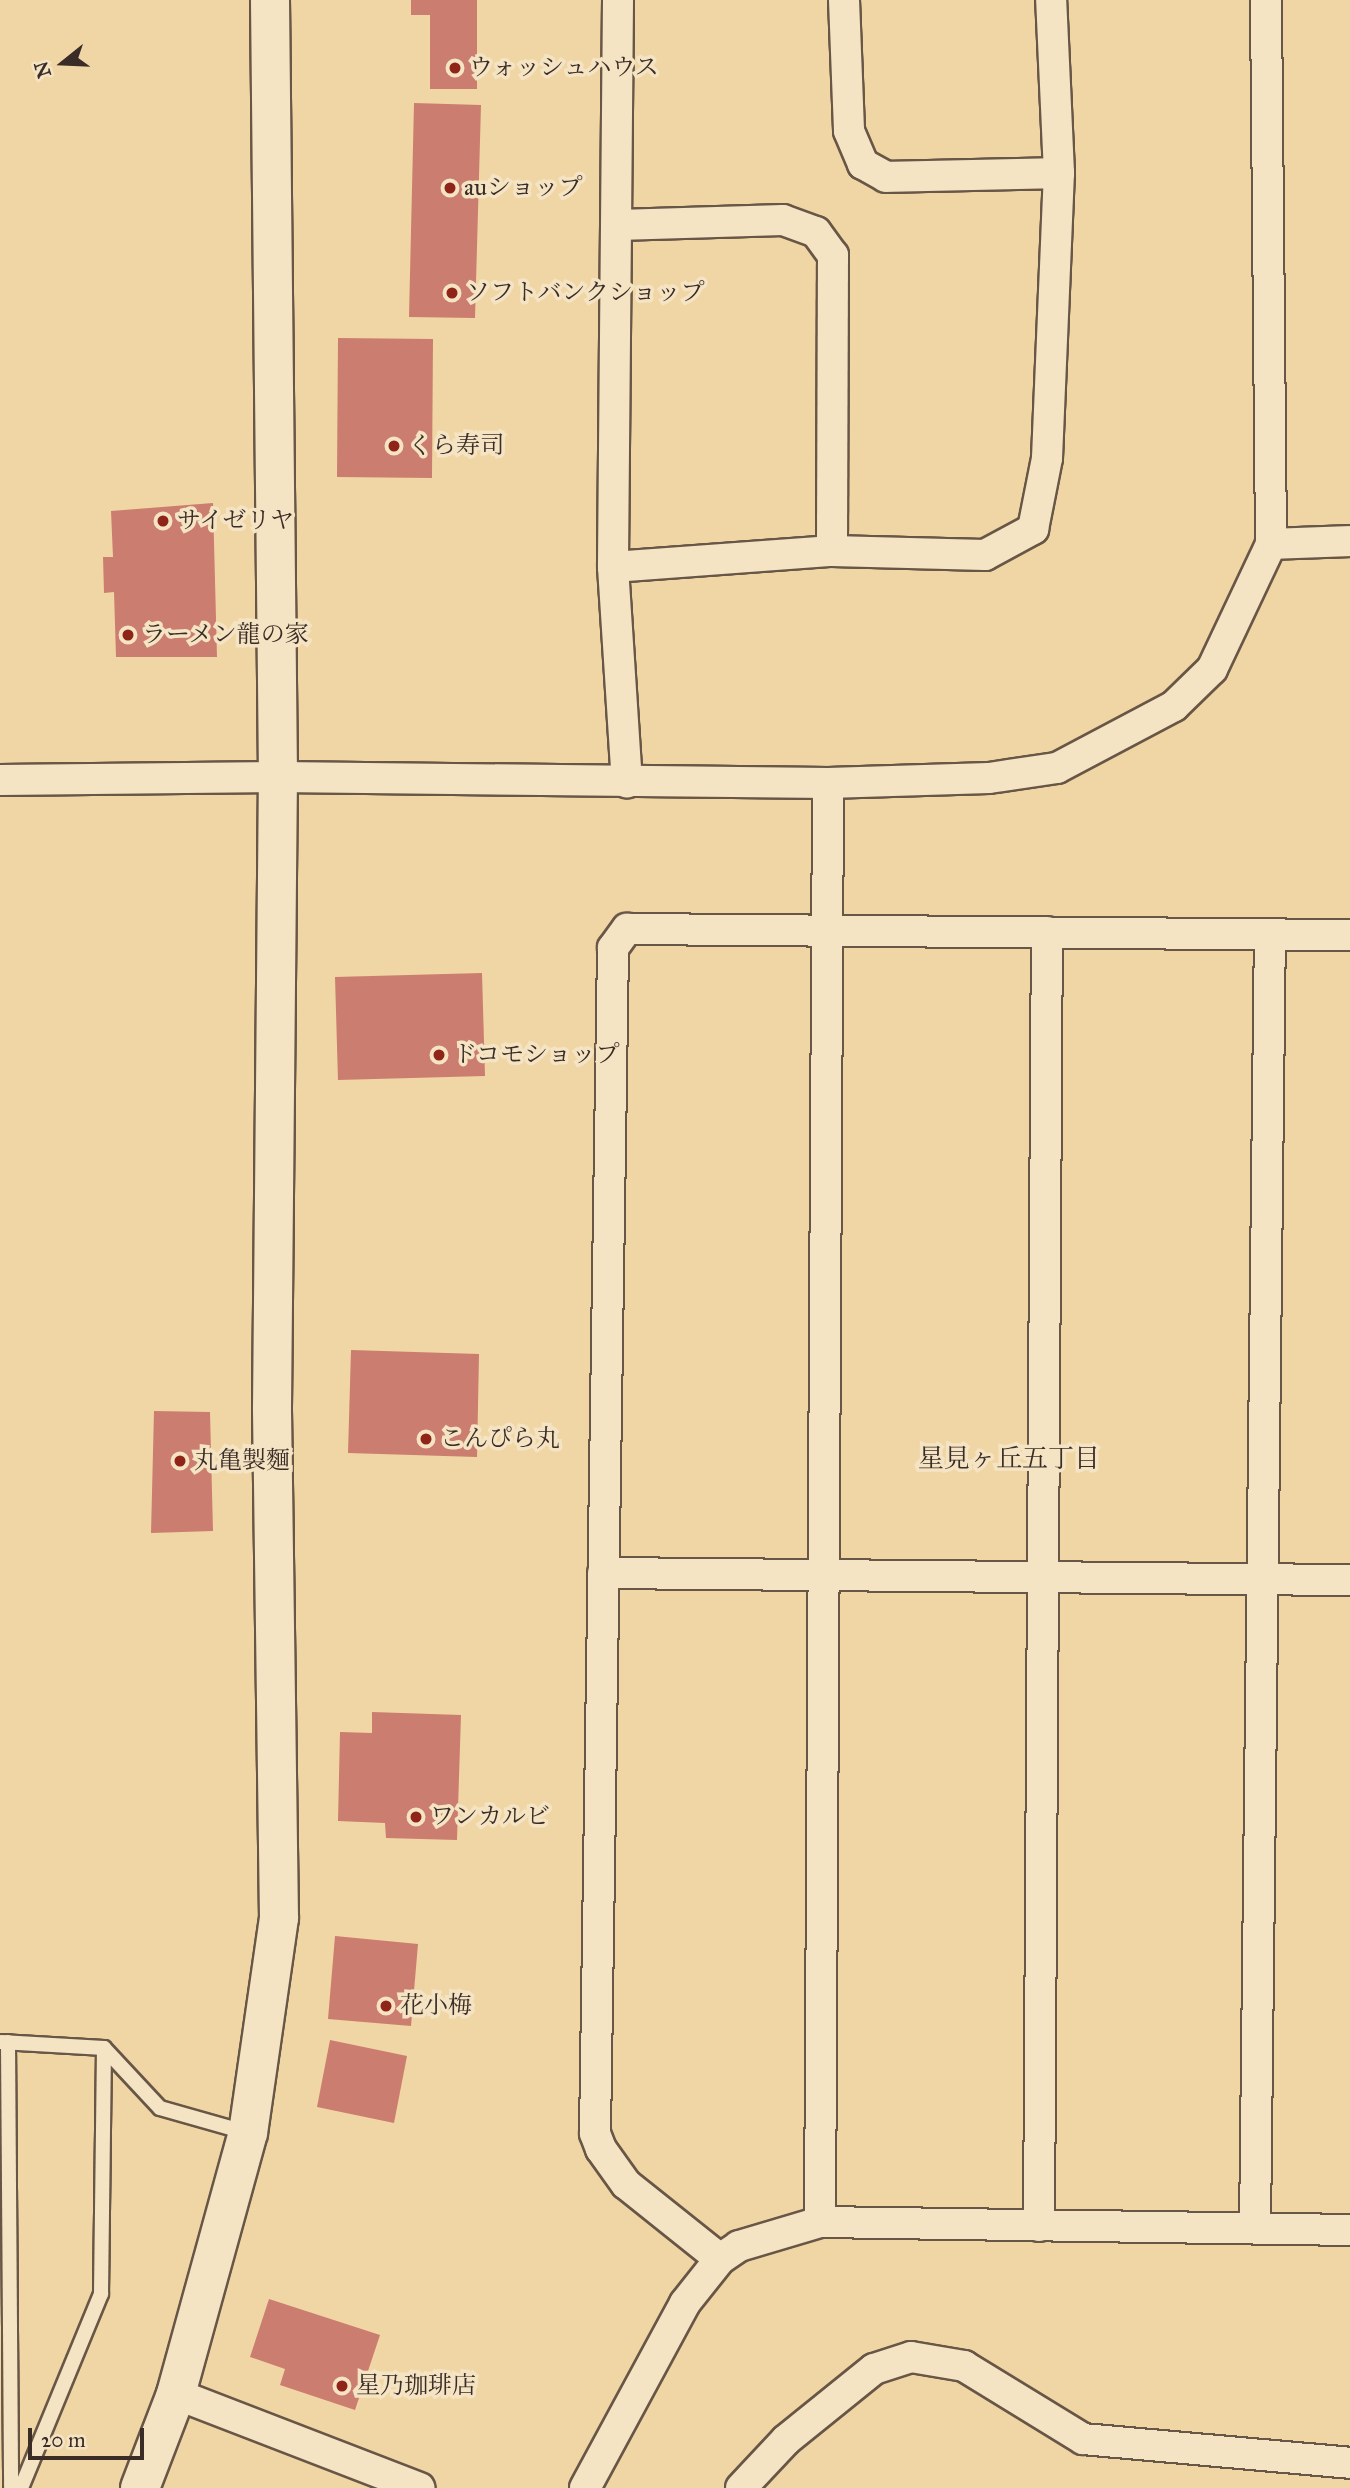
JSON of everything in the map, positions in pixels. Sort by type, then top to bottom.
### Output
[{"type":"street","points":[[140,2488],[176,2394],[248,2133],[279,1918],[272,1408],[278,776],[270,0]]},
{"type":"street","points":[[618,0],[613,567],[627,783]]},
{"type":"street","points":[[844,0],[849,131],[863,164],[886,177],[1059,173]]},
{"type":"street","points":[[613,567],[832,551],[985,555],[1033,529],[1047,458],[1059,173],[1051,0]]},
{"type":"street","points":[[0,780],[278,776],[627,783],[828,783],[989,778],[1057,768],[1112,742],[1174,706],[1212,669],[1271,544],[1266,0]]},
{"type":"street","points":[[618,225],[783,220],[816,232],[833,255],[832,551]]},
{"type":"street","points":[[1271,544],[1350,541]]},
{"type":"street","points":[[820,2222],[828,783]]},
{"type":"street","points":[[720,2259],[626,2184],[601,2149],[595,2133],[613,948],[627,929],[1350,935]]},
{"type":"street","points":[[1039,2226],[1047,932]]},
{"type":"street","points":[[1255,2228],[1270,934]]},
{"type":"street","points":[[603,1573],[1350,1580]]},
{"type":"street","points":[[585,2488],[685,2303],[720,2259],[739,2246],[820,2222],[1350,2230]]},
{"type":"street","points":[[741,2488],[786,2440],[874,2369],[911,2357],[964,2366],[1083,2440],[1350,2463]]},
{"type":"street","points":[[176,2394],[420,2488]]},
{"type":"lane","points":[[11,2488],[4,2042],[104,2048],[160,2108],[248,2133]]},
{"type":"lane","points":[[21,2488],[102,2294],[104,2048]]},
{"type":"building","points":[[411,0],[477,0],[477,89],[430,89],[430,15],[411,15]]},
{"type":"building","points":[[414,103],[481,105],[475,318],[409,317]]},
{"type":"building","points":[[338,338],[433,339],[432,478],[337,477]]},
{"type":"building","points":[[213,503],[217,657],[116,657],[114,592],[104,593],[103,557],[113,557],[111,511]]},
{"type":"building","points":[[482,973],[485,1076],[338,1080],[335,977]]},
{"type":"building","points":[[351,1350],[479,1354],[477,1457],[348,1453]]},
{"type":"building","points":[[154,1411],[210,1412],[213,1531],[151,1533]]},
{"type":"building","points":[[372,1712],[461,1715],[457,1840],[386,1838],[385,1823],[338,1821],[340,1732],[372,1733]]},
{"type":"building","points":[[335,1936],[418,1944],[411,2026],[328,2019]]},
{"type":"building","points":[[330,2040],[407,2056],[394,2123],[317,2107]]},
{"type":"building","points":[[269,2299],[380,2335],[355,2410],[280,2385],[285,2369],[250,2357]]},
{"type":"place","name":"ウォッシュハウス","points":[[455,68]]},
{"type":"place","name":"auショップ","points":[[450,188]]},
{"type":"place","name":"ソフトバンクショップ","points":[[452,293]]},
{"type":"place","name":"くら寿司","points":[[394,446]]},
{"type":"place","name":"サイゼリヤ","points":[[163,521]]},
{"type":"place","name":"ラーメン龍の家","points":[[128,635]]},
{"type":"place","name":"ドコモショップ","points":[[439,1055]]},
{"type":"place","name":"こんぴら丸","points":[[426,1439]]},
{"type":"place","name":"丸亀製麵","points":[[180,1461]]},
{"type":"place","name":"ワンカルビ","points":[[416,1817]]},
{"type":"place","name":"花小梅","points":[[386,2006]]},
{"type":"place","name":"星乃珈琲店","points":[[342,2386]]},
{"type":"district","name":"星見ヶ丘五丁目","points":[[1009,1459]]}]
